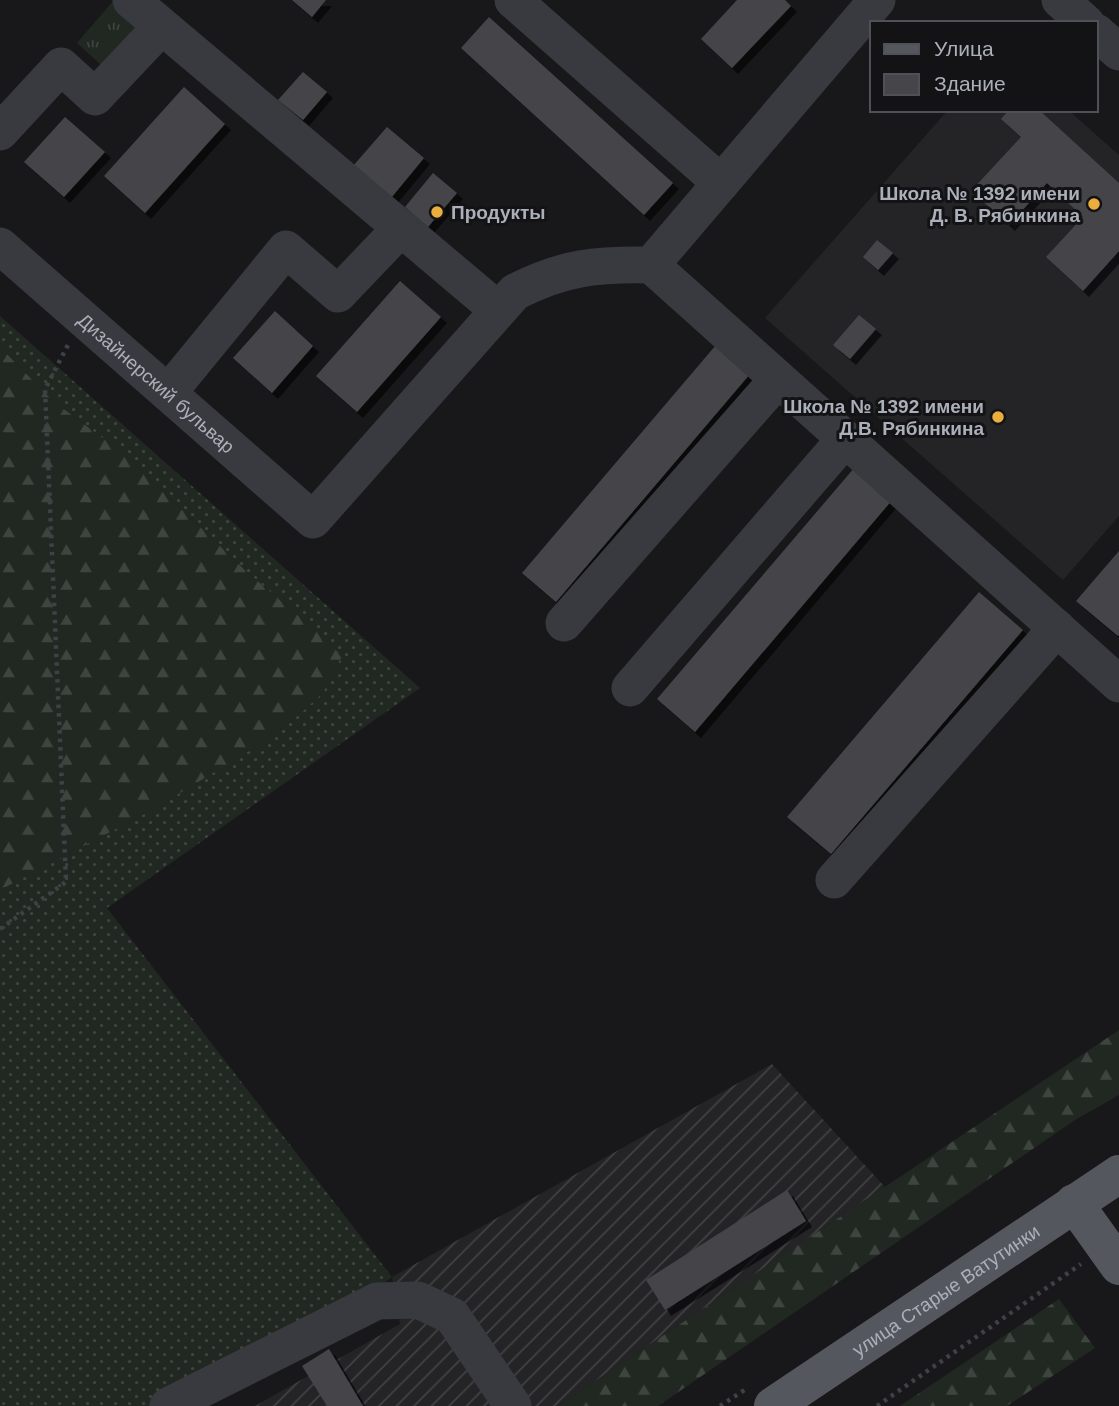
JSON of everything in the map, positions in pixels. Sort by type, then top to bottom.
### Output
[{"type":"main road","name":"улица Старые Ватутинки","points":[[773,1406],[1119,1174]]},
{"type":"main road","points":[[1074,1203],[1112,1256]]},
{"type":"street","points":[[131,0],[498,310],[514,292],[567,270],[604,265],[651,265],[1057,628],[1116,674]]},
{"type":"street","points":[[513,0],[721,183]]},
{"type":"street","points":[[1060,0],[1084,21]]},
{"type":"street","points":[[651,265],[870,3]]},
{"type":"street","points":[[0,132],[61,66],[95,97],[161,27]]},
{"type":"street","points":[[1098,34],[1119,52]]},
{"type":"street","points":[[168,393],[286,249],[338,294],[401,228]]},
{"type":"street","name":"Дизайнерский бульвар","points":[[0,246],[313,520],[498,310]]},
{"type":"street","points":[[564,623],[778,379]]},
{"type":"street","points":[[629,688],[845,439]]},
{"type":"street","points":[[834,880],[1057,628]]},
{"type":"street","points":[[168,1406],[377,1301],[418,1300],[452,1316],[513,1406]]},
{"type":"path","points":[[0,929],[66,882],[45,389],[83,318]]},
{"type":"path","points":[[877,1406],[1112,1256]]},
{"type":"shaded area","name":"Школа № 1392 имени Д.В. Рябинкина","points":[[946,112],[1070,112],[1119,155],[1119,516],[1063,580],[765,318]]},
{"type":"shaded area","points":[[772,1064],[885,1187],[558,1406],[255,1406],[400,1324],[392,1277]]},
{"type":"green space","points":[[114,0],[150,28],[109,72],[77,43]]},
{"type":"green space","points":[[0,316],[420,688],[107,908],[392,1277],[343,1313],[174,1406],[0,1406],[0,890],[259,745],[292,721],[313,628],[247,572],[124,454],[53,401],[0,347]]},
{"type":"green space","points":[[0,347],[53,401],[124,454],[247,572],[342,656],[323,693],[292,721],[259,745],[152,810],[0,890]]},
{"type":"green space","points":[[1119,1030],[1119,1095],[1075,1120],[658,1406],[558,1406]]},
{"type":"green space","points":[[1059,1299],[1095,1348],[1007,1406],[900,1406]]},
{"type":"building","points":[[292,0],[326,0],[312,17]]},
{"type":"building","points":[[737,0],[785,0],[791,6],[732,68],[701,39]]},
{"type":"building","points":[[489,17],[673,183],[644,215],[461,48]]},
{"type":"building","points":[[303,72],[327,92],[303,120],[278,100]]},
{"type":"building","points":[[184,87],[225,124],[145,213],[104,176]]},
{"type":"building","name":"Школа № 1392 имени Д. В. Рябинкина","points":[[1007,112],[1041,112],[1119,183],[1119,251],[1083,291],[1046,257],[1083,217],[1047,183],[1009,225],[971,191],[1021,137],[1001,119]]},
{"type":"building","points":[[65,117],[105,152],[64,197],[24,162]]},
{"type":"building","points":[[387,127],[424,158],[391,198],[353,166]]},
{"type":"building","points":[[433,173],[457,193],[428,227],[405,207]]},
{"type":"building","points":[[877,240],[893,253],[878,270],[863,257]]},
{"type":"building","points":[[400,281],[441,317],[357,412],[316,376]]},
{"type":"building","points":[[275,311],[313,346],[272,393],[233,358]]},
{"type":"building","points":[[859,315],[876,329],[850,359],[833,345]]},
{"type":"building","points":[[716,345],[750,374],[556,602],[522,573]]},
{"type":"building","points":[[855,467],[893,499],[695,732],[657,699]]},
{"type":"building","points":[[1119,551],[1119,635],[1118,636],[1076,601]]},
{"type":"building","points":[[979,592],[1023,630],[831,854],[787,817]]},
{"type":"building","points":[[787,1190],[806,1221],[665,1310],[646,1280]]},
{"type":"building","points":[[329,1349],[363,1406],[327,1406],[302,1366]]},
{"type":"place","name":"Школа № 1392 имени Д. В. Рябинкина","points":[[1094,204]]},
{"type":"place","name":"Продукты","points":[[437,212]]},
{"type":"place","name":"Школа № 1392 имени Д.В. Рябинкина","points":[[998,417]]}]
